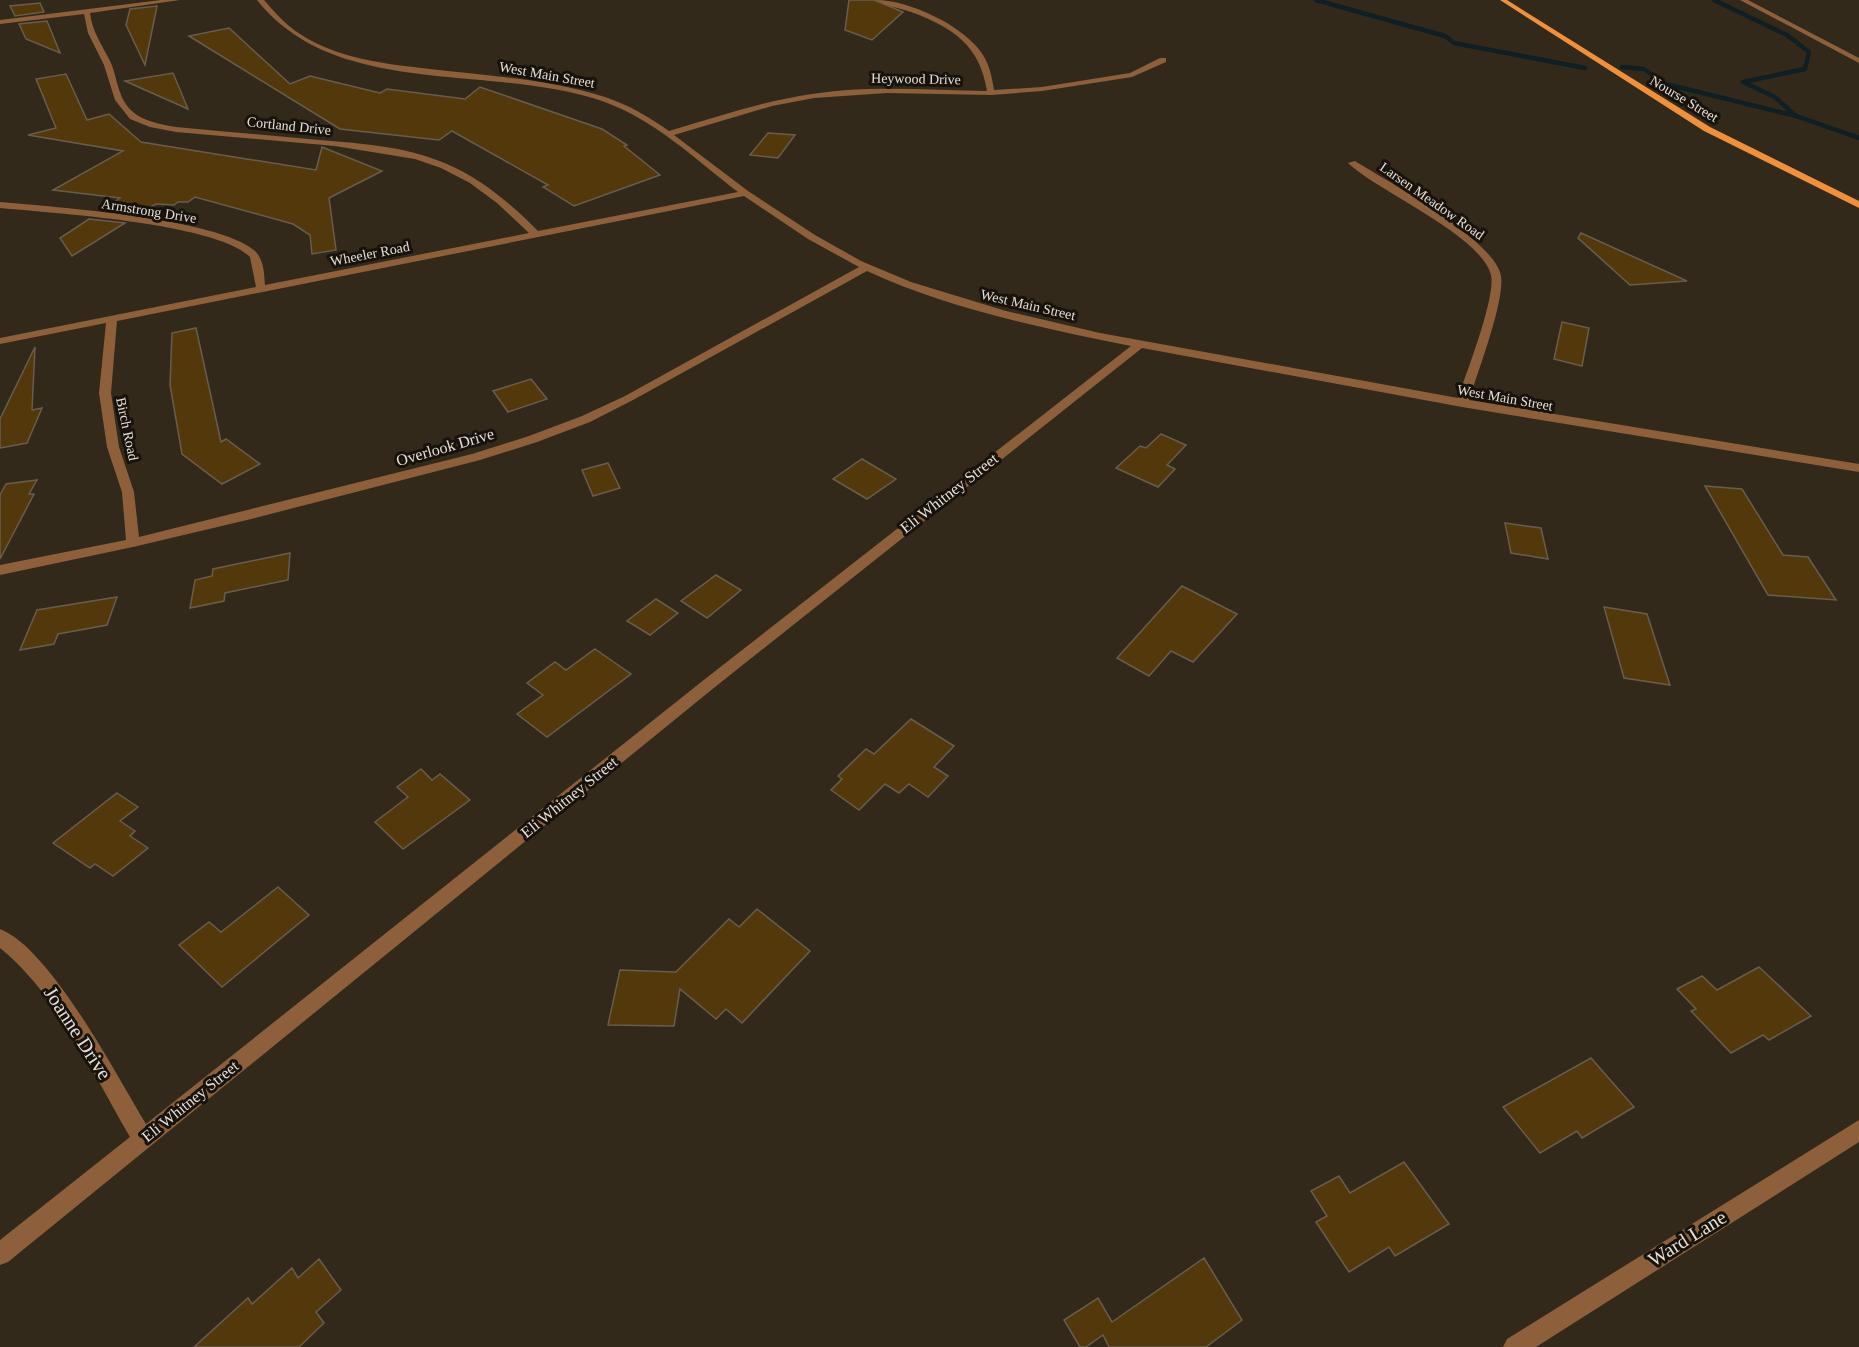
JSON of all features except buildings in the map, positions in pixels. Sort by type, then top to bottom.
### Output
[{"type":"main road","name":"Nourse Street","points":[[1503,0],[1707,129],[1859,205]]},
{"type":"street","points":[[0,22],[177,0]]},
{"type":"street","name":"West Main Street","points":[[260,0],[288,31],[324,51],[380,65],[576,92],[623,107],[669,134],[745,193],[824,244],[867,267],[900,281],[975,307],[1141,343],[1462,404],[1631,434],[1859,468]]},
{"type":"street","points":[[879,0],[932,18],[967,41],[989,68],[991,93]]},
{"type":"street","points":[[1743,0],[1857,58]]},
{"type":"street","name":"Cortland Drive","points":[[87,11],[89,30],[107,63],[118,100],[131,116],[142,121],[177,128],[361,147],[430,160],[466,177],[485,190],[514,212],[536,235]]},
{"type":"street","name":"Heywood Drive","points":[[669,134],[762,106],[814,96],[887,91],[991,93],[1112,80],[1132,75],[1163,60]]},
{"type":"street","name":"Larsen Meadow Road","points":[[1352,163],[1474,243],[1496,274],[1494,295],[1462,404]]},
{"type":"street","name":"Wheeler Road","points":[[0,341],[745,193]]},
{"type":"street","name":"Armstrong Drive","points":[[0,205],[189,230],[233,242],[250,252],[258,261],[261,290]]},
{"type":"street","name":"Overlook Drive","points":[[0,570],[133,543],[476,457],[586,419],[867,267]]},
{"type":"street","name":"Birch Road","points":[[112,319],[106,401],[113,447],[128,492],[133,543]]},
{"type":"street","name":"Eli Whitney Street","points":[[0,1254],[710,683],[1141,343]]},
{"type":"street","name":"Joanne Drive","points":[[0,937],[29,960],[62,1005],[143,1139]]},
{"type":"street","name":"Ward Lane","points":[[1515,1347],[1859,1130]]},
{"type":"waterway","points":[[1316,0],[1445,36],[1454,43],[1585,68]]},
{"type":"waterway","points":[[1714,0],[1787,35],[1809,52],[1805,69],[1743,82],[1775,97],[1796,116]]},
{"type":"waterway","points":[[1622,67],[1644,69],[1666,84],[1796,116]]},
{"type":"waterway","points":[[1796,116],[1859,138]]}]
